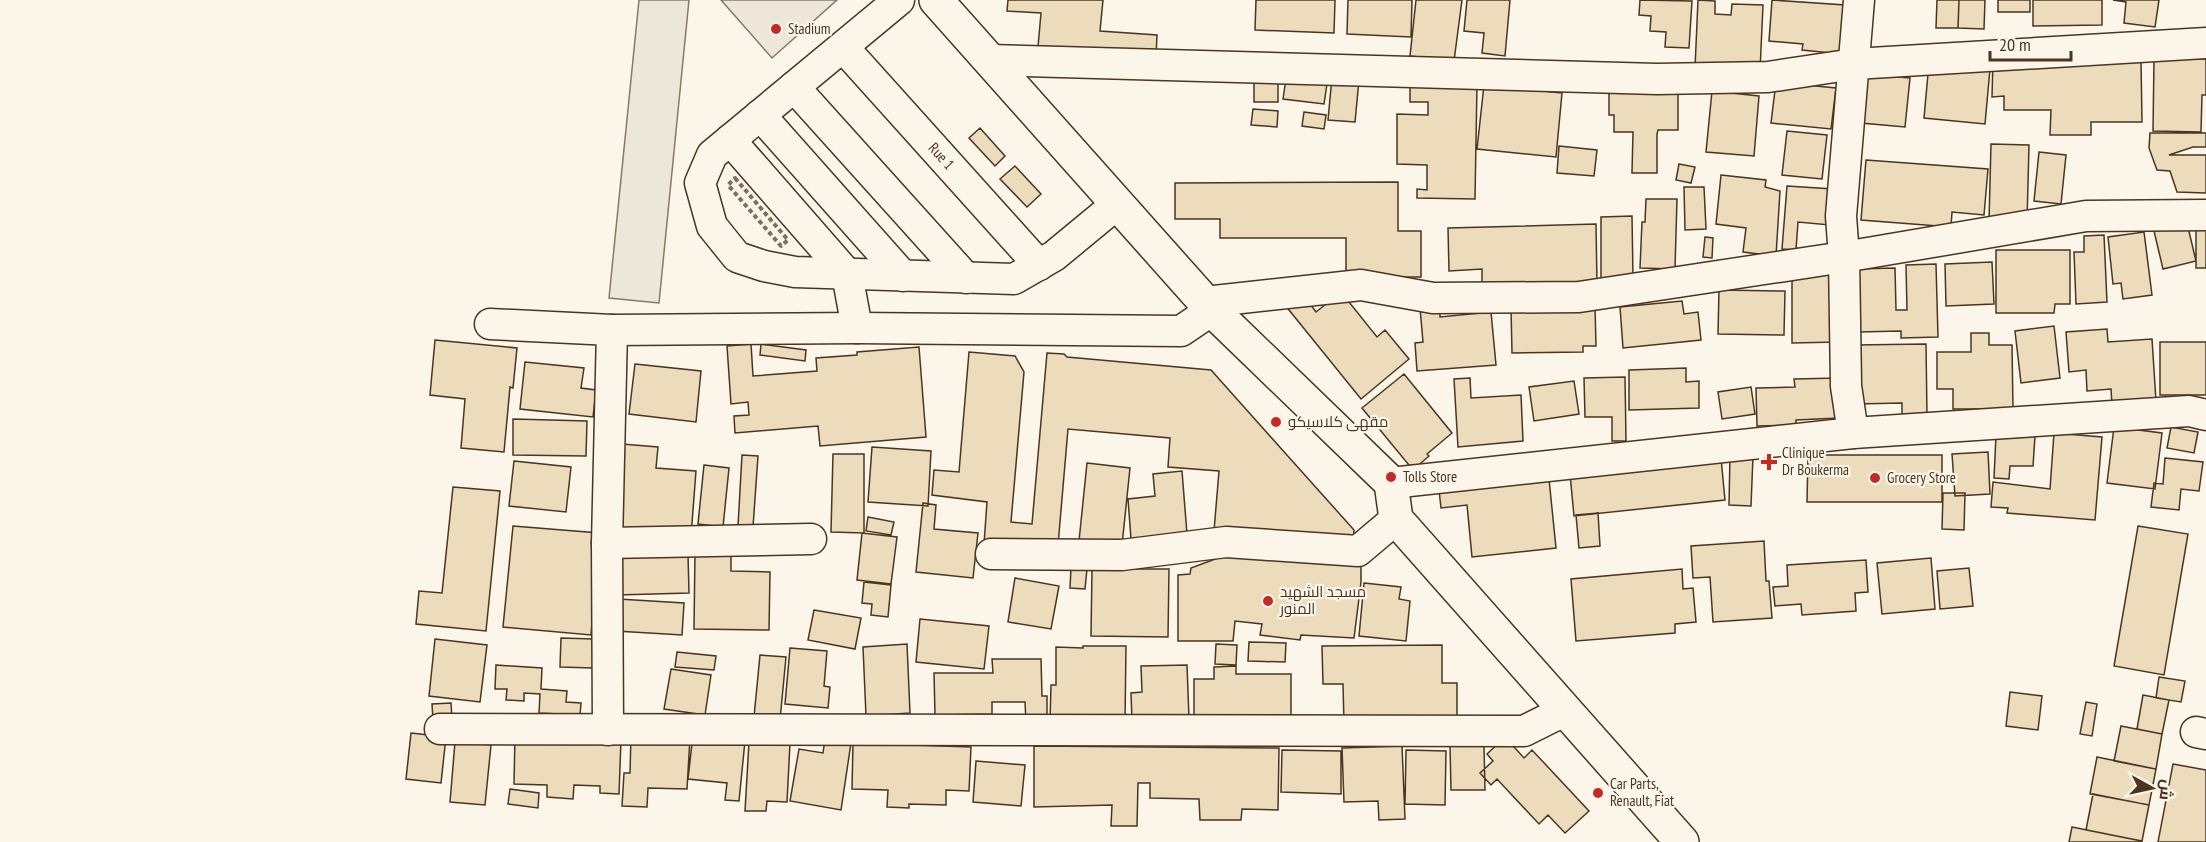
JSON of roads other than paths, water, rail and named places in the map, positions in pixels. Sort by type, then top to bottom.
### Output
[{"type":"main road","points":[[936,0],[1209,306],[1391,483],[1396,519],[1682,842]]},
{"type":"street","points":[[899,0],[712,155],[700,183],[712,226],[737,257],[764,266],[795,272],[1014,279],[1054,256],[1117,204]]},
{"type":"street","points":[[1853,433],[1846,386],[1841,216],[1860,0]]},
{"type":"street","points":[[988,60],[1657,79],[1768,77],[1854,64],[2206,43]]},
{"type":"street","name":"Rue 1","points":[[843,47],[1039,265]]},
{"type":"street","points":[[795,87],[966,278]]},
{"type":"street","points":[[760,115],[903,276]]},
{"type":"street","points":[[730,140],[847,274],[857,328]]},
{"type":"street","points":[[490,324],[612,330],[857,328],[1181,331],[1209,306],[1361,285],[1433,298],[1579,297],[1844,257],[2086,216],[2206,214]]},
{"type":"street","points":[[608,730],[607,543],[612,330]]},
{"type":"street","points":[[1391,483],[1853,433],[2189,411],[2206,415]]},
{"type":"street","points":[[991,554],[1122,555],[1226,542],[1358,551],[1396,519]]},
{"type":"street","points":[[607,543],[811,538]]},
{"type":"street","points":[[440,729],[1524,731],[1566,710]]},
{"type":"place","name":"Stadium","points":[[776,29]]},
{"type":"place","name":"مقهى كلاسيكو","points":[[1276,422]]},
{"type":"place","name":"Clinique Dr Boukerma","points":[[1769,462]]},
{"type":"place","name":"Tolls Store","points":[[1391,477]]},
{"type":"place","name":"Grocery Store","points":[[1875,478]]},
{"type":"place","name":"مسجد الشهيد المنور","points":[[1268,601]]},
{"type":"place","name":"Car Parts, Renault, Fiat","points":[[1598,793]]}]
